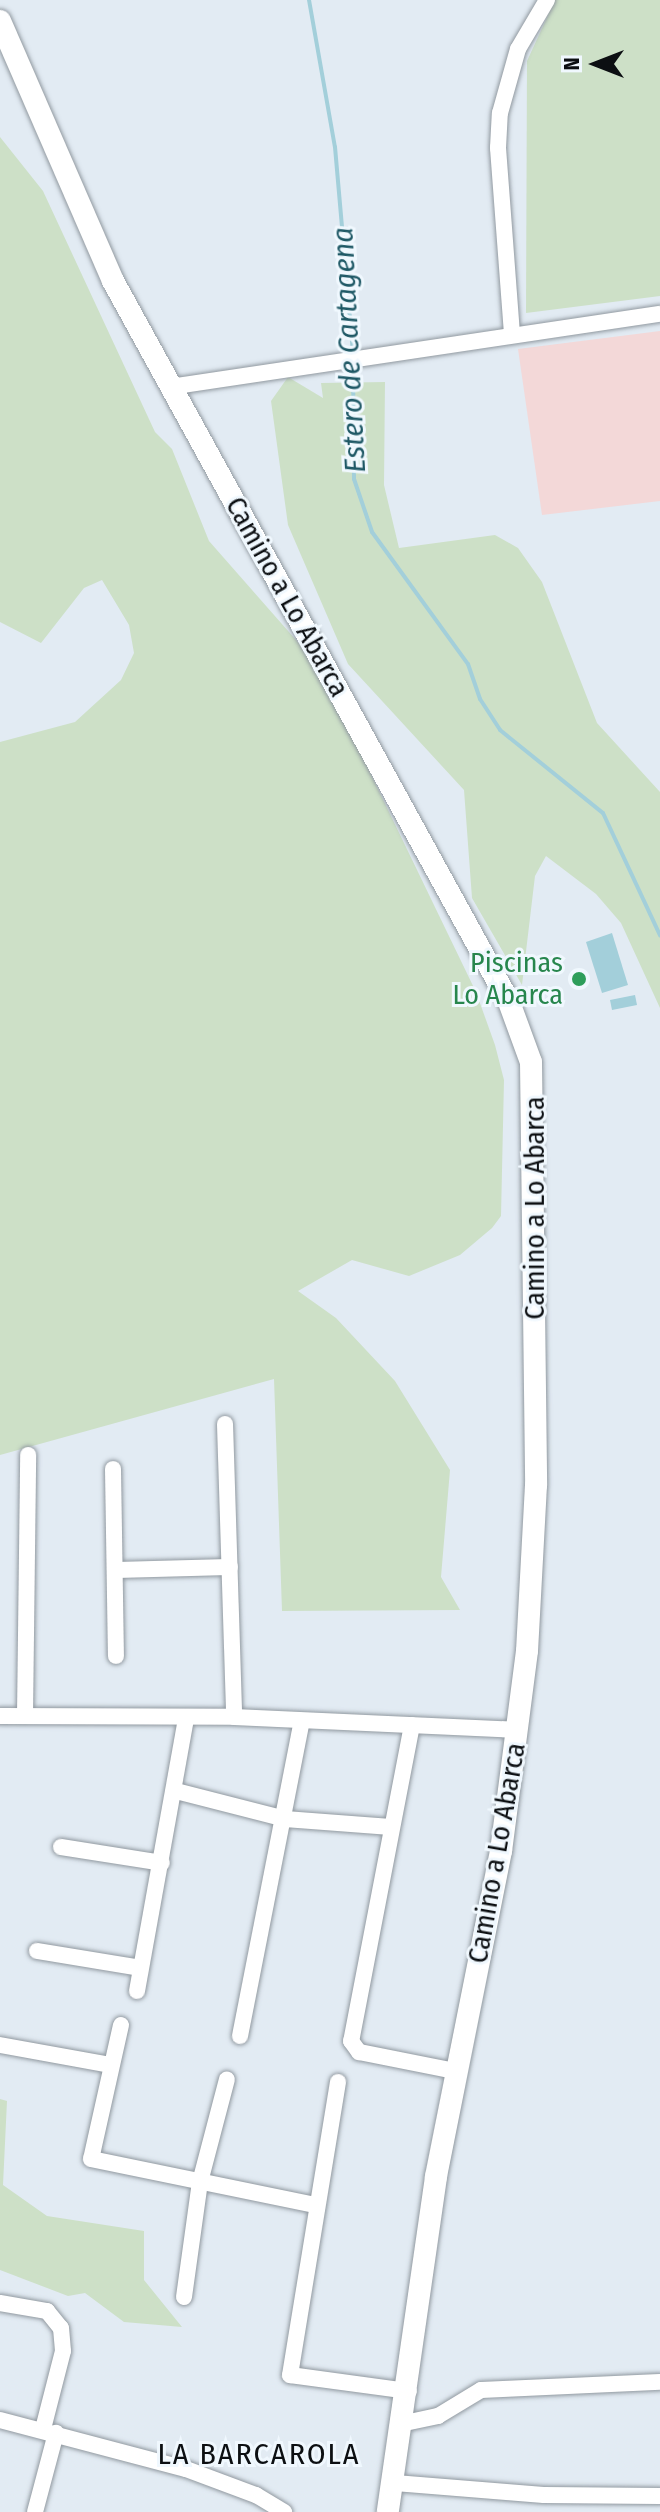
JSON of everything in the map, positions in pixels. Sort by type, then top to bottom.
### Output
[{"type":"main road","name":"Camino a Lo Abarca","points":[[0,21],[82,216],[170,387],[304,624],[527,1044],[535,1098],[536,1485],[519,1730],[501,1851],[455,2071],[414,2326],[405,2423],[388,2512]]},
{"type":"street","points":[[512,334],[498,148],[500,113],[518,49],[547,0]]},
{"type":"street","points":[[170,387],[339,359],[660,314]]},
{"type":"street","points":[[225,1424],[234,1717]]},
{"type":"street","points":[[25,1716],[28,1455]]},
{"type":"street","points":[[113,1469],[116,1656]]},
{"type":"street","points":[[115,1570],[230,1567]]},
{"type":"street","points":[[1,1722],[25,1716],[234,1717],[519,1730]]},
{"type":"street","points":[[137,1991],[176,1791],[186,1718]]},
{"type":"street","points":[[240,2036],[302,1721]]},
{"type":"street","points":[[412,1725],[353,2045],[359,2052],[455,2071]]},
{"type":"street","points":[[176,1791],[285,1819],[391,1827]]},
{"type":"street","points":[[61,1847],[162,1863]]},
{"type":"street","points":[[37,1951],[141,1968]]},
{"type":"street","points":[[121,2025],[91,2159],[316,2205]]},
{"type":"street","points":[[0,2045],[111,2065]]},
{"type":"street","points":[[184,2297],[200,2182],[227,2079]]},
{"type":"street","points":[[338,2082],[290,2375],[409,2391]]},
{"type":"street","points":[[0,2303],[47,2311],[61,2328],[63,2351],[35,2512]]},
{"type":"street","points":[[405,2423],[438,2416],[481,2390],[660,2382]]},
{"type":"street","points":[[0,2420],[186,2469],[256,2495],[284,2512]]},
{"type":"street","points":[[395,2483],[544,2495],[660,2496]]},
{"type":"shaded area","points":[[660,331],[660,501],[542,515],[518,349]]},
{"type":"green space","points":[[555,0],[660,0],[660,296],[526,313],[527,61]]},
{"type":"green space","points":[[0,137],[43,191],[155,432],[172,449],[209,541],[318,665],[476,992],[495,1045],[504,1080],[501,1216],[492,1228],[460,1255],[409,1276],[352,1260],[298,1291],[336,1318],[395,1381],[450,1470],[441,1577],[460,1610],[282,1611],[274,1379],[0,1455],[0,742],[75,722],[121,680],[134,653],[129,625],[102,580],[84,588],[41,643],[0,622]]},
{"type":"green space","points":[[288,377],[323,398],[321,383],[385,382],[384,485],[399,548],[495,535],[518,548],[542,582],[597,723],[660,792],[660,1008],[621,923],[596,894],[546,856],[535,876],[522,985],[472,898],[464,790],[348,664],[288,525],[271,401]]},
{"type":"green space","points":[[0,2099],[7,2101],[3,2185],[47,2216],[144,2231],[144,2280],[182,2327],[124,2322],[85,2293],[68,2296],[0,2270]]},
{"type":"water","points":[[612,933],[628,985],[602,993],[586,942]]},
{"type":"water","points":[[635,995],[637,1005],[612,1010],[610,1000]]},
{"type":"waterway","name":"Estero de Cartagena","points":[[309,0],[335,147],[353,354]]},
{"type":"waterway","name":"Estero de Cartagena","points":[[353,363],[354,479],[372,532],[468,664],[480,699],[500,730],[603,813],[660,935]]},
{"type":"place","name":"Piscinas Lo Abarca","points":[[579,979]]},
{"type":"district","name":"LA BARCAROLA","points":[[259,2454]]}]
